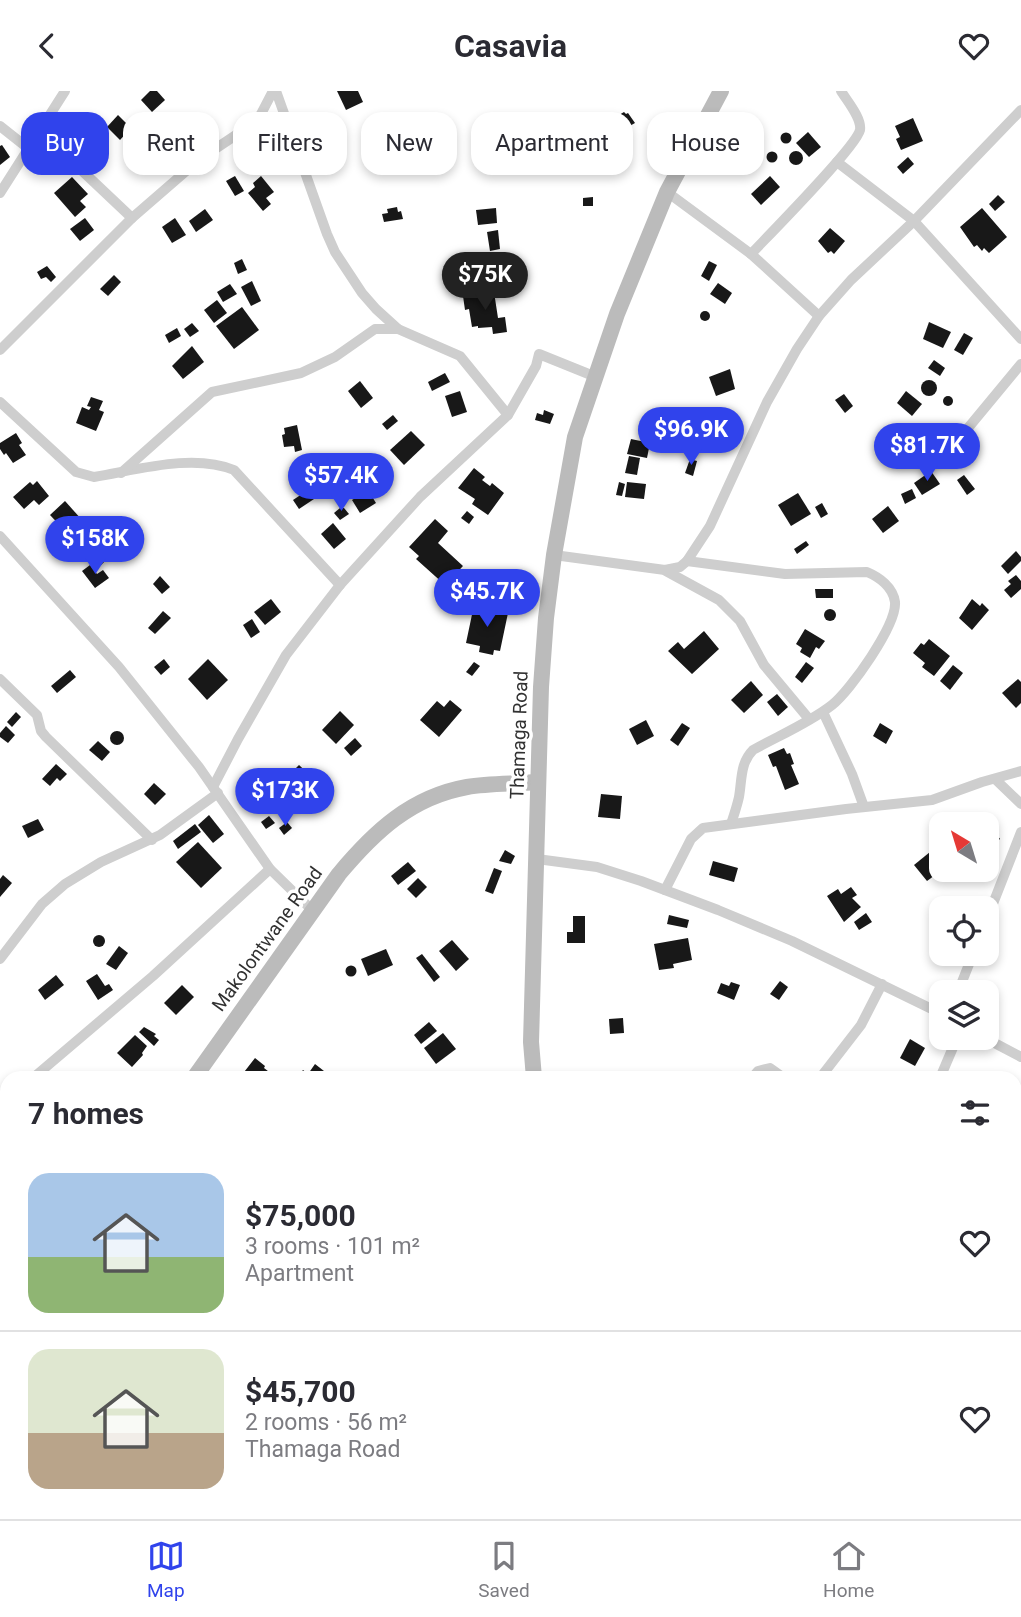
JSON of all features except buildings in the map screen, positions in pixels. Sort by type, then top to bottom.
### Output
[{"type":"main road","name":"Thamaga Road","points":[[533,1071],[531,1042],[541,687],[554,555],[575,437],[617,314],[667,192],[721,91]]},
{"type":"main road","name":"Makolontwane Road","points":[[199,1071],[313,911],[365,843],[385,824],[408,808],[437,794],[468,787],[537,782]]},
{"type":"street","points":[[52,112],[65,91]]},
{"type":"street","points":[[0,350],[132,218],[200,159],[254,123],[275,91]]},
{"type":"street","points":[[275,91],[335,252],[362,293],[397,328],[460,356],[508,415]]},
{"type":"street","points":[[751,254],[836,162],[860,128],[850,96],[841,91]]},
{"type":"street","points":[[554,555],[665,570],[680,567],[687,561],[710,526],[767,402],[819,316],[850,280],[914,221],[1021,110]]},
{"type":"street","points":[[0,126],[21,143]]},
{"type":"street","points":[[0,193],[21,161]]},
{"type":"street","points":[[836,162],[914,221],[1021,339]]},
{"type":"street","points":[[87,175],[132,218]]},
{"type":"street","points":[[667,192],[751,254],[819,316]]},
{"type":"street","points":[[121,473],[203,397],[212,392],[301,373],[335,357],[375,329],[397,328]]},
{"type":"street","points":[[0,959],[42,904],[65,884],[101,862],[152,839],[216,790],[286,655],[340,585],[420,497],[508,415],[536,366],[539,354],[596,377]]},
{"type":"street","points":[[949,451],[1021,364]]},
{"type":"street","points":[[0,402],[76,472],[94,477],[199,461],[234,470],[340,585]]},
{"type":"street","points":[[0,536],[119,667],[216,790],[270,869],[313,911]]},
{"type":"street","points":[[687,561],[785,574],[867,572],[879,577],[895,600],[891,623],[843,695],[823,712],[752,750],[746,756],[731,824]]},
{"type":"street","points":[[665,570],[719,600],[740,621],[764,665],[809,719]]},
{"type":"street","points":[[0,679],[37,715],[41,731],[46,737],[152,839]]},
{"type":"street","points":[[823,712],[849,766],[864,807]]},
{"type":"street","points":[[664,890],[696,832],[703,828],[933,800],[1021,771]]},
{"type":"street","points":[[995,779],[1021,804]]},
{"type":"street","points":[[996,896],[1021,832]]},
{"type":"street","points":[[537,859],[597,867],[664,890],[792,941],[929,1008]]},
{"type":"street","points":[[41,1071],[153,976],[270,869]]},
{"type":"street","points":[[825,1071],[861,1025],[882,984]]},
{"type":"street","points":[[999,1046],[1021,1058]]},
{"type":"street","points":[[943,1071],[952,1050]]},
{"type":"street","points":[[758,1071],[770,1068],[774,1071]]}]
